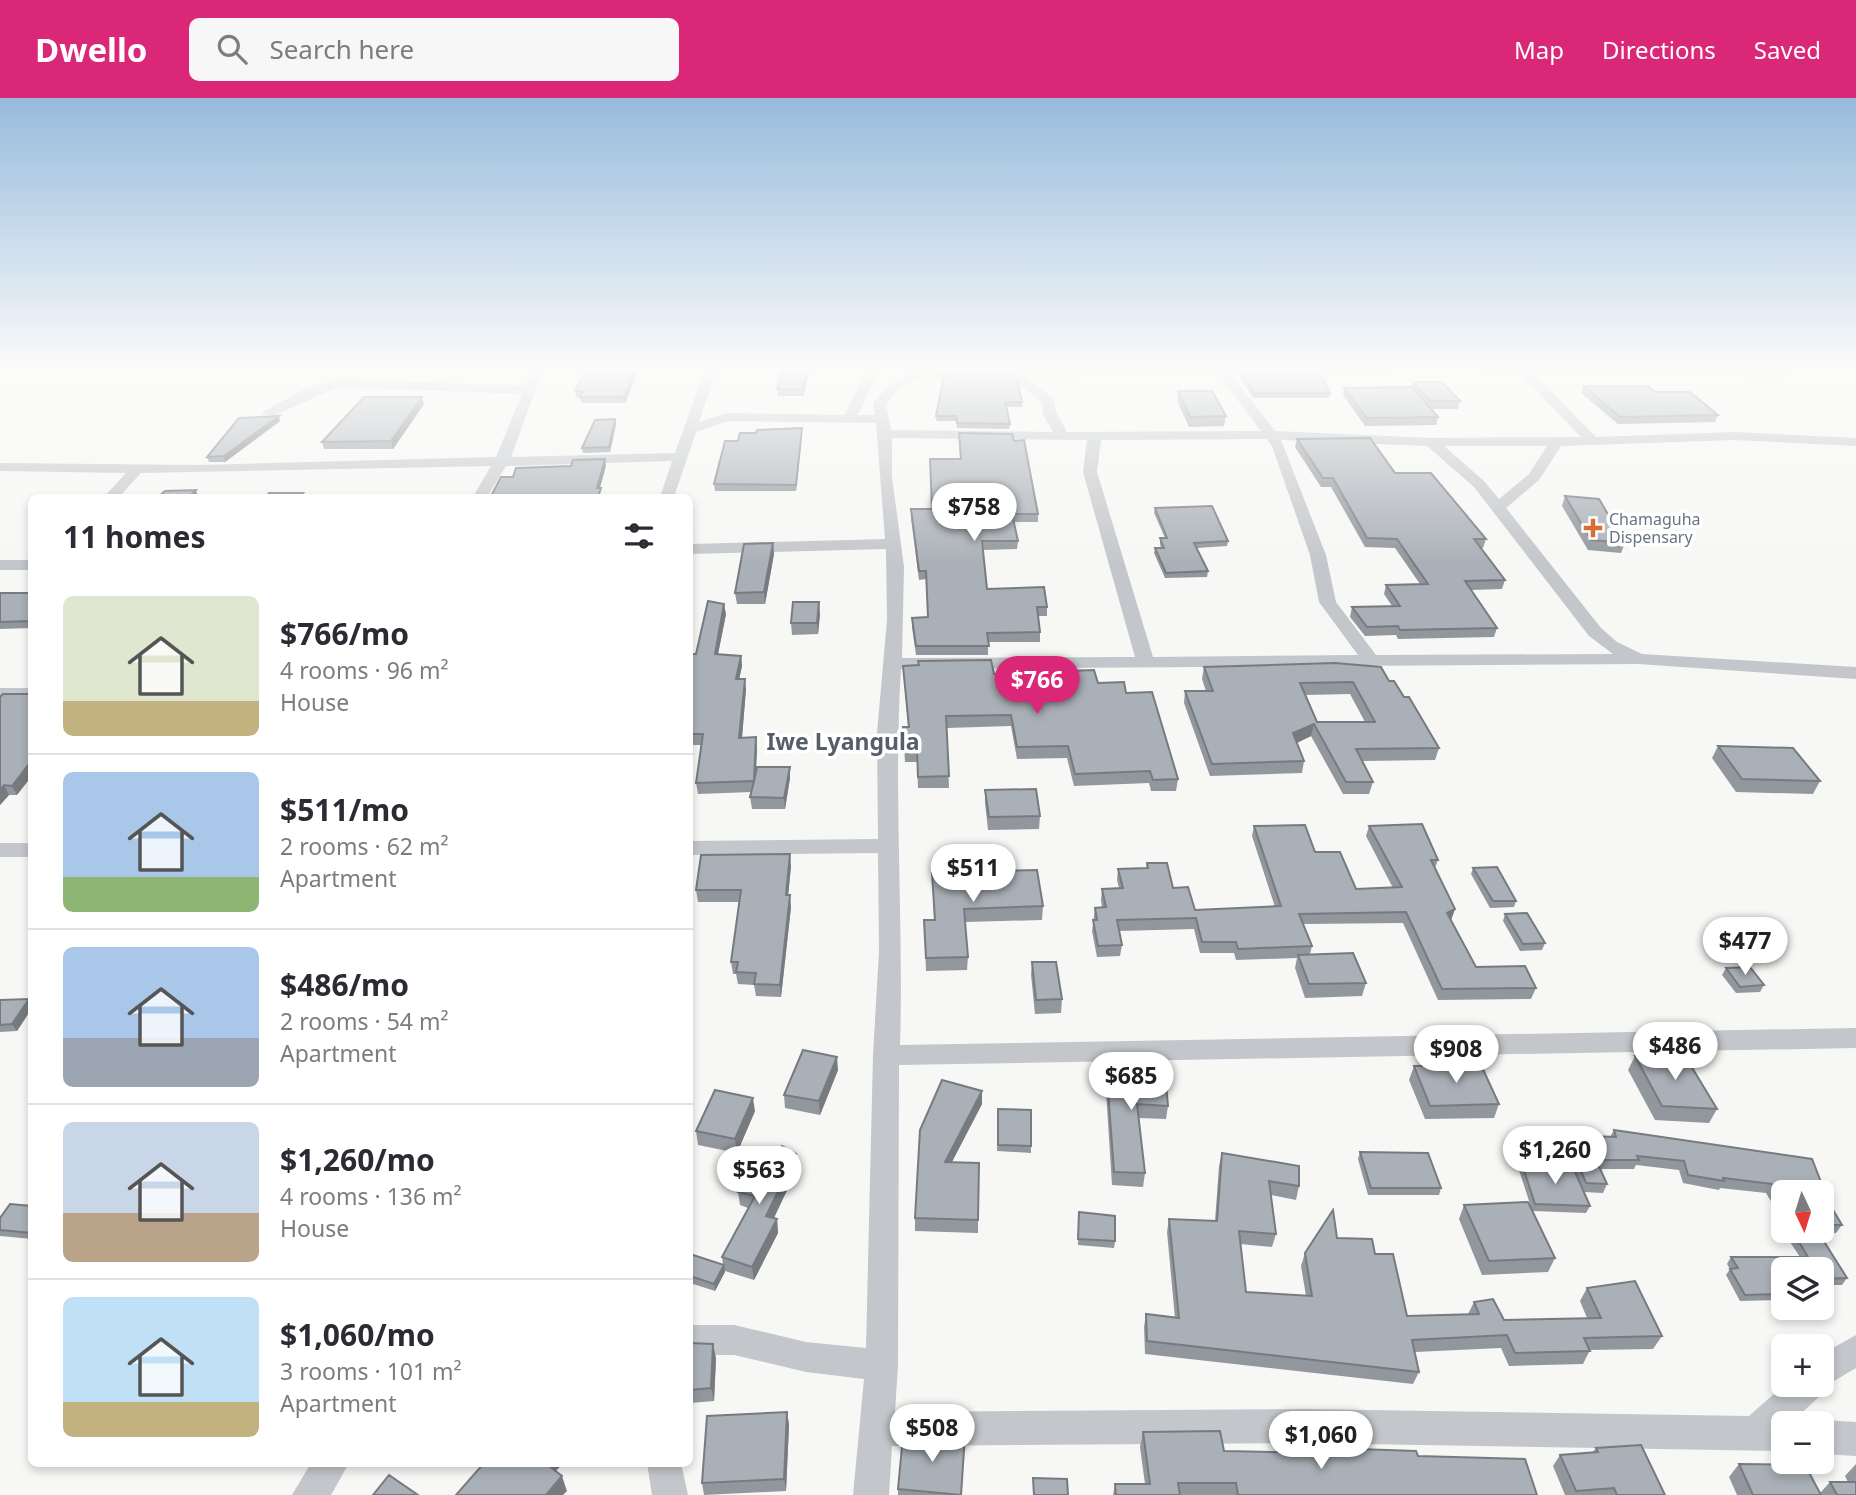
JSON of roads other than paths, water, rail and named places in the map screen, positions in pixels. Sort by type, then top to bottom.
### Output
[{"type":"street","points":[[482,494],[502,462],[515,434]]},
{"type":"street","points":[[668,494],[688,434]]},
{"type":"street","points":[[871,1495],[882,1365],[886,1055],[891,951],[887,733],[896,621],[893,544],[883,434]]},
{"type":"street","points":[[1026,434],[1095,437],[1271,435],[1431,442],[1557,442],[1734,436],[1856,442]]},
{"type":"street","points":[[1586,434],[1591,439]]},
{"type":"street","points":[[1271,435],[1283,456],[1318,555],[1328,602],[1370,660]]},
{"type":"street","points":[[1095,437],[1090,450],[1091,487],[1105,516],[1121,591],[1145,660]]},
{"type":"street","points":[[1431,442],[1466,471],[1604,641],[1639,659]]},
{"type":"street","points":[[1497,508],[1534,477],[1557,442]]},
{"type":"street","points":[[0,467],[137,469],[679,457]]},
{"type":"street","points":[[114,494],[137,469]]},
{"type":"street","points":[[693,549],[893,544]]},
{"type":"street","points":[[0,565],[28,565]]},
{"type":"street","points":[[891,664],[1145,660],[1639,659],[1856,673]]},
{"type":"street","points":[[0,694],[28,694]]},
{"type":"street","points":[[693,849],[890,846]]},
{"type":"street","points":[[0,850],[28,850]]},
{"type":"street","points":[[886,1055],[1856,1038]]},
{"type":"street","points":[[693,1340],[734,1340],[806,1357],[882,1365]]},
{"type":"street","points":[[1834,1364],[1856,1350]]},
{"type":"street","points":[[878,1429],[1303,1426],[1770,1433],[1799,1397]]},
{"type":"street","points":[[1834,1438],[1856,1439]]},
{"type":"street","points":[[310,1495],[329,1467]]},
{"type":"street","points":[[665,1467],[670,1495]]},
{"type":"place","name":"Chamaguha Dispensary","points":[[1593,528]]},
{"type":"district","name":"Iwe Lyangula","points":[[843,742]]}]
